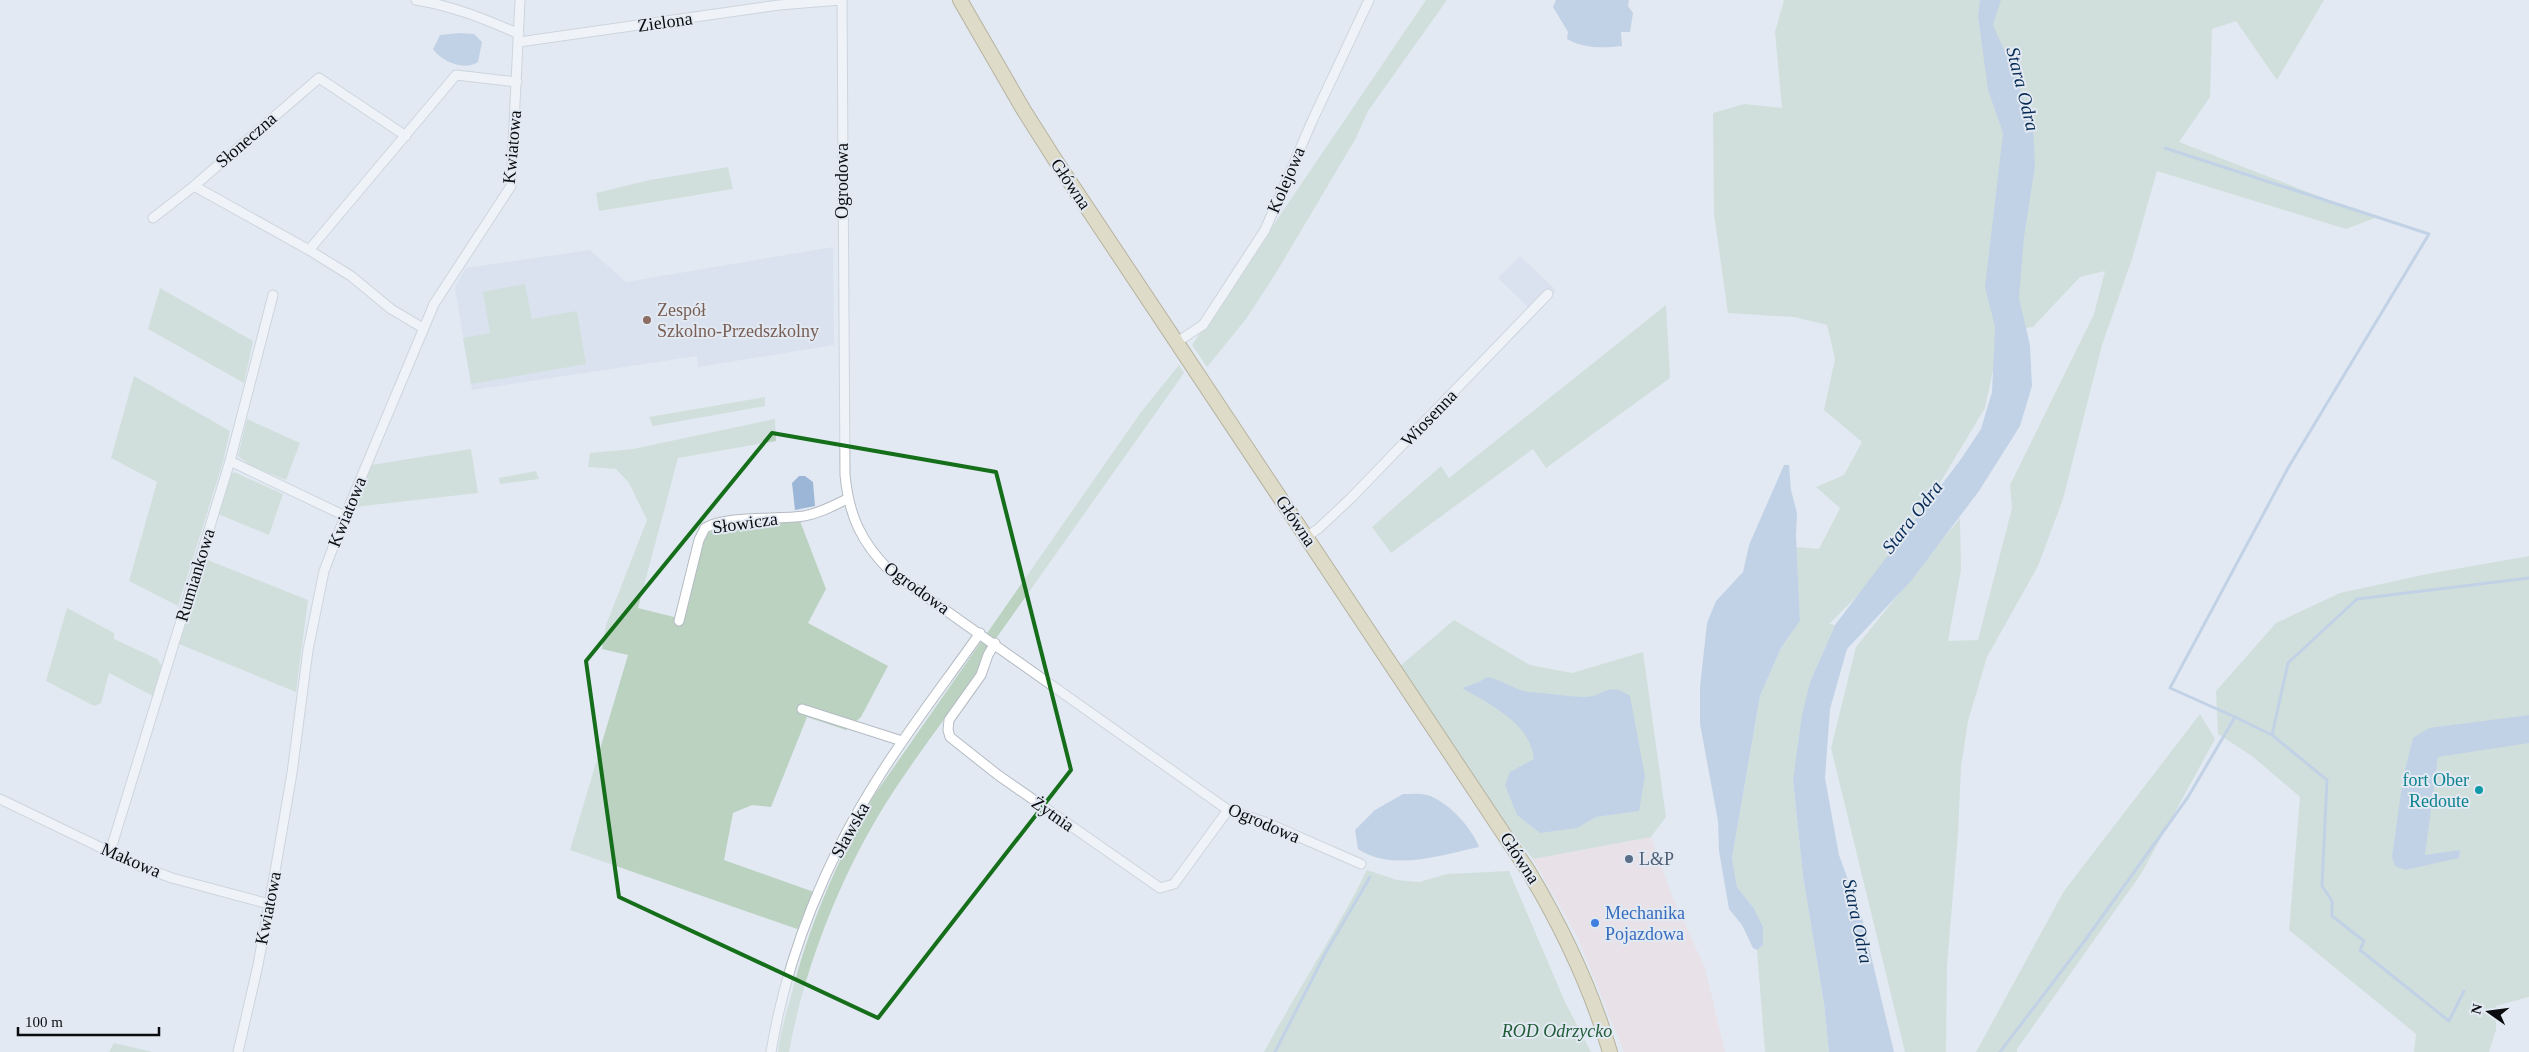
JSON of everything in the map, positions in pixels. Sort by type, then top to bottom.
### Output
[{"type":"main road","name":"Główna","points":[[960,0],[1023,109],[1544,897],[1579,965],[1610,1052]]},
{"type":"street","points":[[416,0],[442,3],[459,9],[519,38]]},
{"type":"street","name":"Kwiatowa","points":[[238,1052],[269,904],[292,773],[313,618],[324,571],[345,516],[434,304],[510,186],[520,0]]},
{"type":"street","name":"Zielona","points":[[519,38],[841,0]]},
{"type":"street","name":"Ogrodowa","points":[[841,0],[843,398],[847,499],[855,522],[875,555],[890,571],[995,643],[1228,810],[1265,822],[1361,864]]},
{"type":"street","name":"Kolejowa","points":[[1177,342],[1203,325],[1265,230],[1317,110],[1369,0]]},
{"type":"street","points":[[308,250],[456,75],[517,82]]},
{"type":"street","name":"Słoneczna","points":[[194,186],[319,78],[406,136]]},
{"type":"street","points":[[153,218],[194,186],[351,276],[391,309],[423,328]]},
{"type":"street","name":"Wiosenna","points":[[1306,537],[1318,529],[1385,464],[1548,294]]},
{"type":"street","name":"Rumiankowa","points":[[110,852],[230,461],[273,295]]},
{"type":"street","points":[[230,461],[345,516]]},
{"type":"street","name":"Słowicza","points":[[679,621],[699,540],[705,528],[713,524],[736,521],[804,516],[825,510],[847,499]]},
{"type":"street","name":"Sławska","points":[[772,1052],[776,1024],[792,968],[821,884],[879,777],[902,741],[980,633]]},
{"type":"street","name":"Żytnia","points":[[995,643],[988,655],[981,675],[949,720],[948,730],[955,743],[998,774],[1160,888],[1174,884],[1228,810]]},
{"type":"street","points":[[802,709],[902,741]]},
{"type":"street","name":"Makowa","points":[[0,800],[110,852],[172,878],[269,904]]},
{"type":"highlighted area","points":[[772,433],[996,472],[1071,770],[878,1018],[619,897],[586,661]]},
{"type":"shaded area","name":"Zespół Szkolno-Przedszkolny","points":[[833,247],[834,345],[698,367],[697,356],[472,390],[455,287],[466,268],[590,250],[626,282]]},
{"type":"shaded area","points":[[1520,256],[1556,290],[1534,313],[1498,278]]},
{"type":"shaded area","points":[[1651,837],[1672,896],[1705,968],[1725,1052],[1624,1052],[1578,938],[1533,859]]},
{"type":"green space","points":[[1426,0],[1447,0],[1368,111],[1356,138],[1276,273],[1246,319],[1207,367],[1192,345]]},
{"type":"green space","points":[[1784,0],[2324,0],[2277,80],[2236,21],[2212,29],[2210,97],[2179,142],[2375,218],[2346,229],[2157,171],[2132,259],[2102,345],[2063,499],[2038,566],[1987,657],[1968,721],[1961,767],[1958,834],[1947,966],[1946,1052],[1905,1052],[1831,748],[1856,647],[1960,518],[1961,570],[1948,641],[1978,640],[2012,508],[2010,485],[2094,314],[2105,271],[2080,277],[2033,327],[2001,332],[1985,408],[1917,521],[1875,578],[1829,624],[1835,625],[1810,682],[1793,780],[1803,876],[1824,1004],[1829,1052],[1765,1052],[1757,950],[1763,945],[1753,907],[1737,887],[1732,858],[1760,696],[1781,648],[1800,621],[1796,547],[1819,549],[1840,508],[1816,487],[1844,475],[1862,442],[1824,410],[1835,359],[1827,325],[1794,317],[1728,313],[1714,214],[1713,113],[1744,104],[1782,108],[1775,32]]},
{"type":"green space","points":[[728,167],[733,189],[599,211],[596,193],[650,180]]},
{"type":"green space","points":[[525,284],[532,319],[577,311],[586,364],[471,384],[463,338],[490,333],[483,292]]},
{"type":"green space","points":[[160,288],[253,341],[244,383],[148,329]]},
{"type":"green space","points":[[1666,305],[1670,378],[1546,468],[1533,449],[1391,553],[1372,527],[1441,466],[1449,478]]},
{"type":"green space","points":[[1179,365],[1184,373],[985,654],[981,669],[914,761],[877,818],[848,873],[823,932],[803,992],[789,1052],[778,1052],[783,1024],[798,970],[815,919],[836,869],[873,797],[1141,412]]},
{"type":"green space","points":[[134,376],[230,431],[223,462],[178,606],[129,581],[157,482],[111,458]]},
{"type":"green space","points":[[765,397],[765,406],[653,426],[649,417]]},
{"type":"green space","points":[[247,419],[300,443],[286,480],[253,467],[238,456]]},
{"type":"green space","points":[[775,419],[776,441],[678,458],[638,608],[682,619],[702,543],[708,533],[720,528],[800,521],[826,589],[808,623],[888,666],[861,717],[846,730],[807,717],[771,807],[752,805],[733,813],[724,860],[814,892],[800,930],[570,850],[628,655],[602,649],[606,625],[647,520],[629,483],[616,469],[588,467],[590,453],[633,449]]},
{"type":"green space","points":[[471,449],[478,493],[354,507],[371,465]]},
{"type":"green space","points":[[536,471],[539,479],[500,484],[499,478]]},
{"type":"green space","points":[[234,472],[283,494],[269,535],[218,514],[227,479]]},
{"type":"green space","points":[[2529,556],[2529,997],[2496,1006],[2496,1030],[2489,1052],[2414,1052],[2416,1034],[2289,930],[2300,797],[2252,756],[2218,734],[2216,691],[2276,623],[2340,593],[2427,574]]},
{"type":"green space","points":[[205,559],[308,600],[296,692],[179,644]]},
{"type":"green space","points":[[67,608],[114,633],[114,639],[157,659],[162,666],[153,696],[109,673],[101,703],[94,706],[46,681]]},
{"type":"green space","points":[[1454,620],[1530,665],[1572,673],[1643,652],[1666,817],[1651,837],[1533,859],[1454,761],[1393,672]]},
{"type":"green space","points":[[2200,714],[2215,739],[2141,874],[2017,1049],[2017,1052],[1976,1052],[2064,891]]},
{"type":"green space","name":"ROD Odrzycko","points":[[1367,870],[1397,880],[1419,882],[1447,874],[1509,871],[1565,1002],[1591,1052],[1264,1052]]},
{"type":"green space","points":[[114,1043],[153,1052],[109,1052]]},
{"type":"water","points":[[1556,0],[1629,0],[1628,6],[1633,13],[1630,32],[1621,32],[1622,46],[1594,47],[1580,45],[1567,39],[1568,32],[1553,7]]},
{"type":"water","name":"Stara Odra","points":[[1980,0],[2001,0],[1993,25],[2015,74],[2033,127],[2035,166],[2024,237],[2019,298],[2030,345],[2032,386],[2020,426],[1979,491],[1911,581],[1847,649],[1830,709],[1825,778],[1839,855],[1862,918],[1894,1052],[1829,1052],[1824,1004],[1803,876],[1793,780],[1802,715],[1810,682],[1835,625],[1961,459],[1981,429],[1992,392],[1995,327],[1985,287],[2003,133],[1988,90],[1978,16]]},
{"type":"water","points":[[474,34],[482,42],[478,62],[466,66],[454,64],[442,58],[433,49],[440,35]]},
{"type":"water","points":[[1784,465],[1789,465],[1791,490],[1797,513],[1796,536],[1800,621],[1781,648],[1760,696],[1732,858],[1737,887],[1753,907],[1763,927],[1763,945],[1757,950],[1753,948],[1742,925],[1729,909],[1719,851],[1718,821],[1700,724],[1700,687],[1707,623],[1716,601],[1743,572],[1749,545]]},
{"type":"water","points":[[799,476],[805,476],[813,482],[815,506],[795,510],[792,483]]},
{"type":"water","points":[[1487,677],[1528,692],[1583,697],[1616,689],[1630,696],[1645,776],[1639,811],[1596,817],[1577,828],[1540,833],[1517,815],[1505,785],[1510,772],[1534,759],[1531,746],[1517,725],[1496,708],[1462,688]]},
{"type":"water","points":[[2529,715],[2529,743],[2438,757],[2425,855],[2460,850],[2459,858],[2405,870],[2395,866],[2392,857],[2403,778],[2413,738],[2429,728]]},
{"type":"water","points":[[1403,794],[1424,794],[1443,803],[1465,824],[1479,847],[1417,860],[1402,861],[1386,860],[1358,849],[1355,830],[1375,810]]},
{"type":"waterway","points":[[2000,1052],[2086,939],[2188,797],[2235,717],[2170,688],[2288,468],[2429,234],[2165,148]]},
{"type":"waterway","points":[[2464,991],[2449,1021],[2360,950],[2364,941],[2332,916],[2332,901],[2322,886],[2327,780],[2272,735],[2288,663],[2357,599],[2529,578]]},
{"type":"waterway","points":[[2235,717],[2272,735]]},
{"type":"waterway","points":[[1275,1052],[1326,952],[1370,877]]},
{"type":"place","name":"Zespół Szkolno-Przedszkolny","points":[[647,320]]},
{"type":"place","name":"fort Ober Redoute","points":[[2479,790]]},
{"type":"place","name":"L&P","points":[[1629,859]]},
{"type":"place","name":"Mechanika Pojazdowa","points":[[1595,923]]}]
